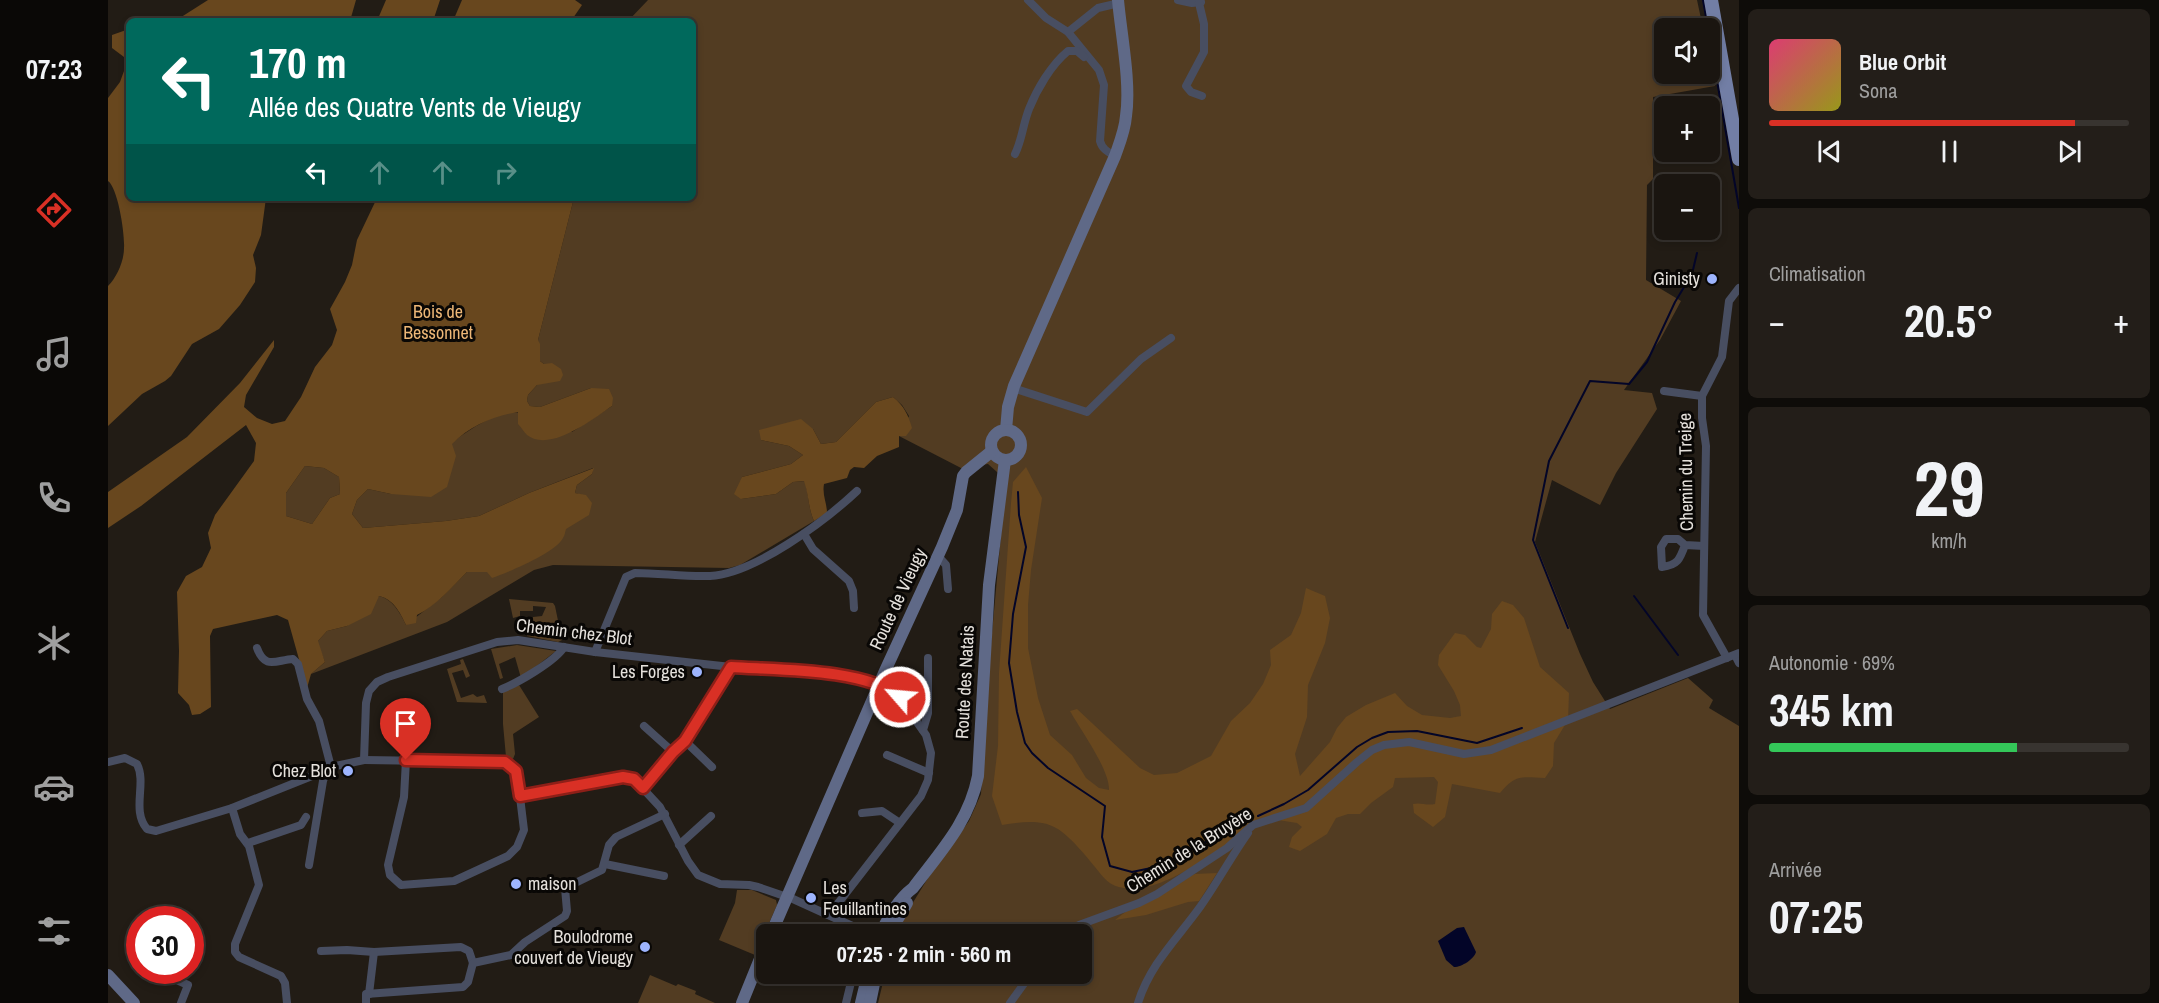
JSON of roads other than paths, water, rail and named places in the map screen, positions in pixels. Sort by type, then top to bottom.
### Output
[{"type":"main road","points":[[1712,0],[1739,159]]},
{"type":"street","points":[[1028,0],[1046,18],[1068,32],[1099,70],[1104,85],[1100,141],[1101,146],[1115,156]]},
{"type":"street","points":[[1179,0],[1201,2],[1204,52],[1186,86],[1191,92],[1202,96]]},
{"type":"street","points":[[1068,32],[1098,8],[1118,2]]},
{"type":"street","name":"Route de Vieugy","points":[[775,924],[879,685],[938,556],[957,510],[966,472],[992,451],[991,441],[994,436],[1006,430],[1008,407],[1013,388],[1115,156],[1127,113],[1118,2]]},
{"type":"street","points":[[1015,154],[1020,144],[1028,111],[1040,86],[1064,55],[1072,50],[1077,51],[1102,77]]},
{"type":"street","name":"Chemin du Treige","points":[[1735,657],[1703,615],[1706,446],[1702,396],[1722,357],[1729,301],[1739,288]]},
{"type":"street","points":[[1013,388],[1087,412],[1141,359],[1171,338]]},
{"type":"street","points":[[1664,391],[1702,396]]},
{"type":"street","points":[[992,451],[996,457],[1005,460],[1016,456],[1021,444],[1016,434],[1006,430]]},
{"type":"street","name":"Route des Natais","points":[[885,924],[891,912],[905,894],[913,888],[952,837],[967,813],[974,795],[978,776],[989,585],[1005,460]]},
{"type":"street","points":[[595,652],[626,577],[635,573],[709,576],[736,572],[804,534],[834,513],[857,491]]},
{"type":"street","points":[[804,534],[813,549],[849,581],[853,591],[854,608]]},
{"type":"street","points":[[1685,545],[1704,546]]},
{"type":"street","points":[[938,556],[946,566],[948,589]]},
{"type":"street","name":"Chemin chez Blot","points":[[364,760],[366,702],[369,691],[377,682],[497,642],[518,640],[595,652],[731,667],[849,676],[879,685],[900,697],[923,730]]},
{"type":"street","points":[[502,689],[521,681],[558,656],[564,647]]},
{"type":"street","points":[[257,648],[268,663],[293,659],[298,664],[307,699],[319,722],[329,769],[323,782],[309,865]]},
{"type":"street","name":"Chemin de la Bruyère","points":[[1082,924],[1139,903],[1156,894],[1227,848],[1253,825],[1306,808],[1357,762],[1372,750],[1383,745],[1409,742],[1452,753],[1479,753],[1559,725],[1735,657]]},
{"type":"street","points":[[829,915],[921,796],[928,773],[930,748],[923,730],[928,713],[928,658]]},
{"type":"street","points":[[643,788],[685,741],[731,667]]},
{"type":"street","points":[[644,726],[673,752]]},
{"type":"street","points":[[685,741],[712,767]]},
{"type":"street","points":[[887,755],[928,773]]},
{"type":"street","points":[[108,762],[125,758],[137,764],[140,772],[140,817],[144,826],[150,831],[156,831],[232,808],[329,769],[364,760],[406,760],[505,762],[516,771],[520,796],[524,830],[517,847],[508,856],[454,881],[401,885],[390,875],[388,865],[404,797],[406,760]]},
{"type":"street","points":[[520,796],[623,777],[634,779],[665,814],[693,869],[704,879],[720,884],[749,885],[849,924]]},
{"type":"street","points":[[232,808],[238,830],[248,843],[259,887],[235,944],[235,952],[239,957],[281,976],[285,984],[286,1003]]},
{"type":"street","points":[[862,813],[882,811],[900,823]]},
{"type":"street","points":[[473,963],[511,956],[525,942],[563,918],[567,911],[565,888],[599,872],[605,864],[609,845],[616,837],[665,814]]},
{"type":"street","points":[[679,845],[711,816]]},
{"type":"street","points":[[248,843],[282,836],[301,825],[306,817]]},
{"type":"street","points":[[1138,1003],[1158,960],[1207,898],[1253,825]]},
{"type":"street","points":[[605,864],[664,876]]},
{"type":"street","name":"Route des Natais","points":[[895,924],[911,897],[913,888]]},
{"type":"street","points":[[878,924],[891,912]]},
{"type":"street","points":[[321,951],[374,952],[462,947],[469,951],[473,963],[468,981],[463,987],[369,994]]},
{"type":"street","points":[[366,1003],[374,952]]},
{"type":"street","points":[[742,1003],[756,969]]},
{"type":"street","points":[[108,975],[134,1003]]},
{"type":"street","points":[[181,1003],[188,984]]},
{"type":"street","points":[[846,1003],[851,984]]},
{"type":"street","points":[[861,1003],[866,984]]},
{"type":"street","points":[[870,1003],[874,984]]},
{"type":"street","points":[[1010,1003],[1024,984]]},
{"type":"water","points":[[1464,927],[1476,952],[1467,962],[1454,967],[1446,960],[1438,941],[1457,928]]},
{"type":"waterway","points":[[1703,0],[1706,18]]},
{"type":"waterway","points":[[1718,84],[1739,208]]},
{"type":"waterway","points":[[1568,628],[1533,540],[1549,461],[1590,381],[1629,384],[1647,362],[1675,302],[1692,274],[1697,253]]},
{"type":"waterway","points":[[1018,492],[1019,515],[1026,547],[1013,614],[1009,663],[1025,743],[1048,768],[1105,806],[1102,837],[1110,866],[1132,872],[1175,863],[1191,849],[1244,824]]},
{"type":"waterway","points":[[1634,596],[1678,655]]},
{"type":"waterway","points":[[1258,816],[1308,790],[1357,747],[1388,732],[1417,731],[1477,743],[1522,728]]},
{"type":"place","name":"Ginisty","points":[[1712,279]]},
{"type":"place","name":"Les Forges","points":[[697,672]]},
{"type":"place","name":"Chez Blot","points":[[348,771]]},
{"type":"place","name":"maison","points":[[516,884]]},
{"type":"place","name":"Les Feuillantines","points":[[811,898]]},
{"type":"place","name":"Boulodrome couvert de Vieugy","points":[[645,947]]},
{"type":"park label","name":"Bois de Bessonnet","points":[[438,322]]}]
